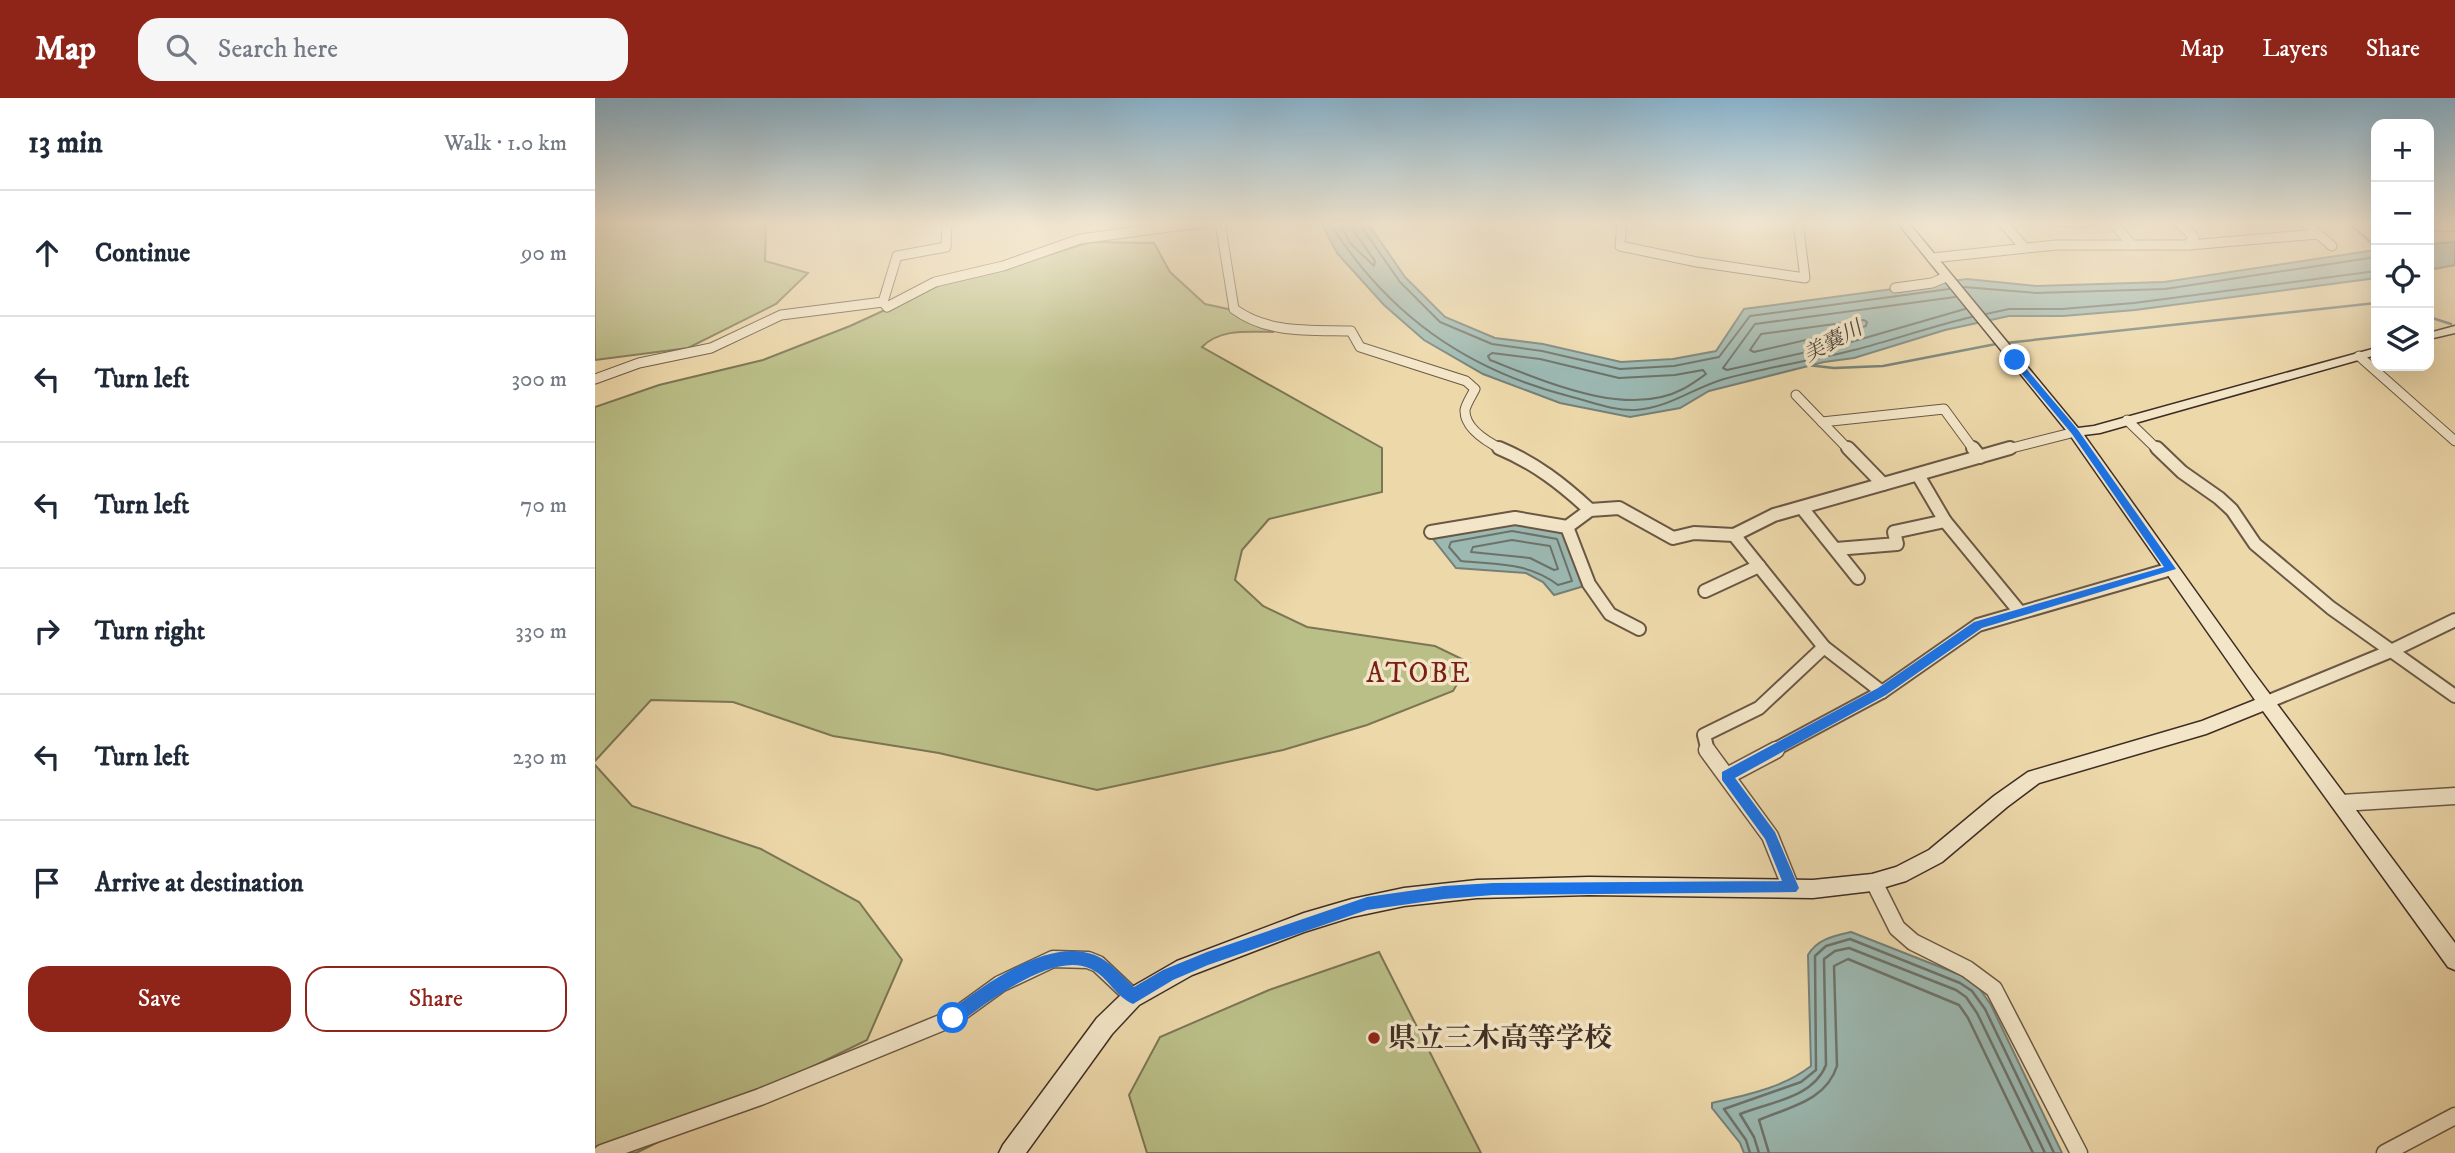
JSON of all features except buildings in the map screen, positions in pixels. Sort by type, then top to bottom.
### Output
[{"type":"street","points":[[883,302],[892,271]]},
{"type":"street","points":[[883,302],[887,307],[935,282],[981,271]]},
{"type":"street","points":[[1228,271],[1234,309],[1264,325],[1351,331],[1360,346],[1466,381],[1475,389],[1465,409],[1468,422],[1487,443],[1525,459],[1557,480],[1590,510]]},
{"type":"street","points":[[1759,271],[1805,278],[1804,271]]},
{"type":"street","points":[[1942,271],[2075,432],[2171,569],[2455,960]]},
{"type":"street","points":[[1895,288],[1932,283],[1946,277]]},
{"type":"street","points":[[595,379],[639,363],[711,348],[781,315],[883,302]]},
{"type":"street","points":[[2434,335],[2455,329]]},
{"type":"street","points":[[1431,532],[1515,518],[1567,527],[1590,510],[1619,508],[1673,538],[1694,533],[1734,535],[1774,515],[2059,434],[2095,430],[2371,352]]},
{"type":"street","points":[[2359,356],[2450,429],[2455,441]]},
{"type":"street","points":[[1796,395],[1884,484]]},
{"type":"street","points":[[1822,422],[1944,408],[1980,457]]},
{"type":"street","points":[[2127,420],[2182,472],[2232,510],[2255,544],[2331,608],[2455,696]]},
{"type":"street","points":[[1918,475],[1945,521],[2019,611]]},
{"type":"street","points":[[1801,508],[1859,579]]},
{"type":"street","points":[[1836,549],[1897,544],[1894,532],[1945,521]]},
{"type":"street","points":[[1567,527],[1589,584],[1610,614],[1639,629]]},
{"type":"street","points":[[1734,535],[1824,648],[1882,692]]},
{"type":"street","points":[[1705,591],[1759,566]]},
{"type":"street","points":[[1727,776],[1882,692],[1978,625],[2171,569]]},
{"type":"street","points":[[1011,1153],[1115,1013],[1133,997],[1168,975],[1207,959],[1367,904],[1444,892],[1662,886],[1791,888],[1874,882],[1921,865],[1940,853],[2015,788],[2034,777],[2206,727],[2391,651],[2455,620]]},
{"type":"street","points":[[1791,888],[1770,836],[1707,750],[1704,735],[1759,708],[1824,648]]},
{"type":"street","points":[[2341,803],[2455,796]]},
{"type":"street","points":[[1874,882],[1897,928],[1913,942],[1967,970],[1994,989],[2079,1153]]},
{"type":"street","points":[[603,1153],[760,1097],[953,1018],[1000,984],[1053,959],[1088,960],[1098,964],[1133,997]]},
{"type":"street","points":[[2385,1153],[2455,1116]]},
{"type":"green space","points":[[595,271],[808,273],[776,304],[688,348],[595,360]]},
{"type":"green space","points":[[992,271],[1170,271],[1205,304],[1228,309],[1242,319],[1274,332],[1226,334],[1202,347],[1382,448],[1382,492],[1269,519],[1242,550],[1235,580],[1263,606],[1307,627],[1435,646],[1470,663],[1453,691],[1367,725],[1283,750],[1097,790],[939,753],[833,736],[733,702],[651,700],[595,761],[595,407],[659,385],[763,360],[850,326],[946,282]]},
{"type":"green space","points":[[595,765],[632,806],[761,849],[859,902],[902,960],[867,1040],[636,1153],[595,1153]]},
{"type":"green space","points":[[1379,952],[1481,1153],[1147,1153],[1129,1095],[1160,1037],[1269,990]]},
{"type":"water","name":"美嚢川","points":[[1353,271],[1401,271],[1445,317],[1495,338],[1543,344],[1621,362],[1673,359],[1716,351],[1744,309],[1967,279],[2036,286],[2164,282],[2235,271],[2371,271],[2371,279],[2135,310],[2063,316],[2009,316],[1945,330],[1854,358],[1824,362],[1709,391],[1680,408],[1630,417],[1560,403],[1483,374],[1424,340],[1384,305]]},
{"type":"water","points":[[1512,524],[1562,532],[1584,586],[1554,595],[1543,582],[1526,573],[1456,568],[1433,539]]},
{"type":"water","points":[[1851,932],[1963,976],[1977,985],[1991,1005],[2062,1153],[1744,1153],[1740,1143],[1712,1108],[1712,1103],[1776,1085],[1811,1066],[1808,955],[1821,942]]},
{"type":"waterway","name":"美嚢川","points":[[1807,365],[1834,368],[1883,366],[1996,344],[2371,304]]},
{"type":"waterway","points":[[2434,319],[2451,324]]},
{"type":"place","name":"県立三木高等学校","points":[[1374,1038]]},
{"type":"district","name":"ATOBE","points":[[1419,673]]},
{"type":"route","points":[[953,1018],[1000,984],[1053,959],[1088,960],[1098,964],[1133,997],[1168,975],[1257,940],[1367,904],[1444,892],[1662,886],[1791,888],[1770,836],[1727,776],[1882,692],[1978,625],[2171,569],[2075,432],[2015,360]]}]
